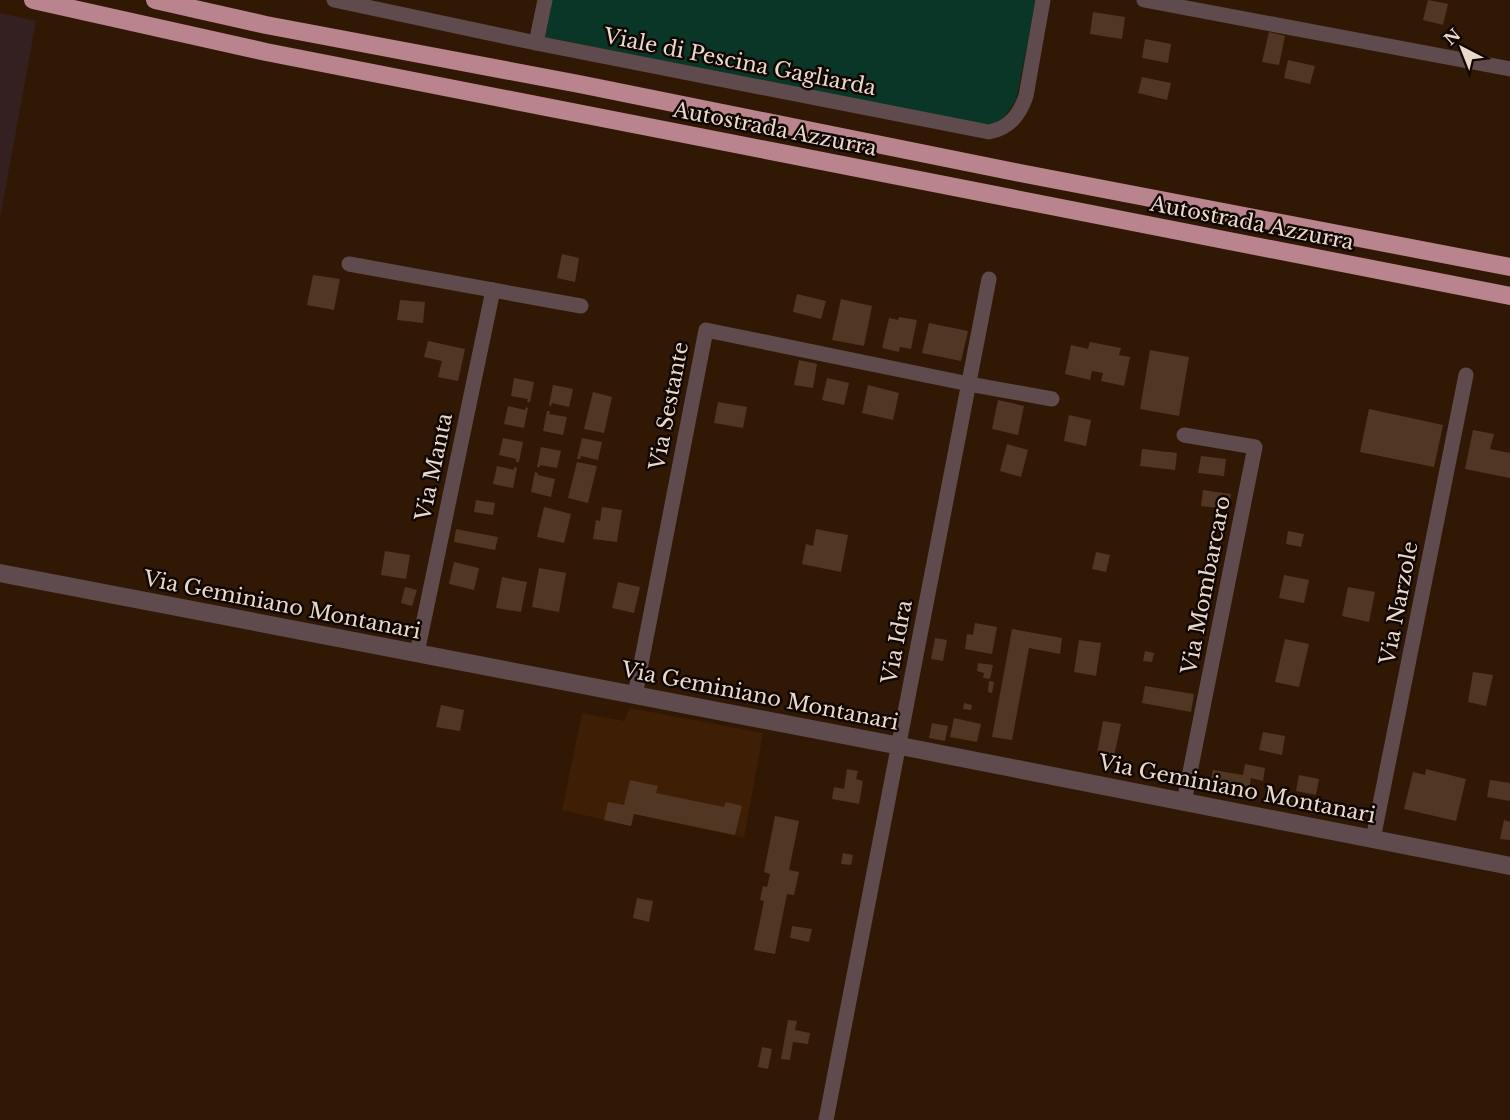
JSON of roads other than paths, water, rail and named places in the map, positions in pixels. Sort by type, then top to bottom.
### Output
[{"type":"highway","name":"Autostrada Azzurra","points":[[33,0],[278,55],[1510,296]]},
{"type":"highway","name":"Autostrada Azzurra","points":[[154,0],[266,25],[579,84],[1020,173],[1510,267]]},
{"type":"street","name":"Viale di Pescina Gagliarda","points":[[334,0],[536,43],[989,132],[1009,124],[1023,106],[1043,0]]},
{"type":"street","points":[[536,43],[545,0]]},
{"type":"street","points":[[1144,0],[1510,69]]},
{"type":"street","points":[[350,264],[581,306]]},
{"type":"street","name":"Via Idra","points":[[826,1120],[989,279]]},
{"type":"street","name":"Via Manta","points":[[417,653],[493,290]]},
{"type":"street","name":"Via Sestante","points":[[634,695],[706,330],[1052,399]]},
{"type":"street","name":"Via Narzole","points":[[1373,839],[1466,375]]},
{"type":"street","name":"Via Mombarcaro","points":[[1184,435],[1255,447],[1185,802]]},
{"type":"street","name":"Via Geminiano Montanari","points":[[0,573],[1510,866]]}]
